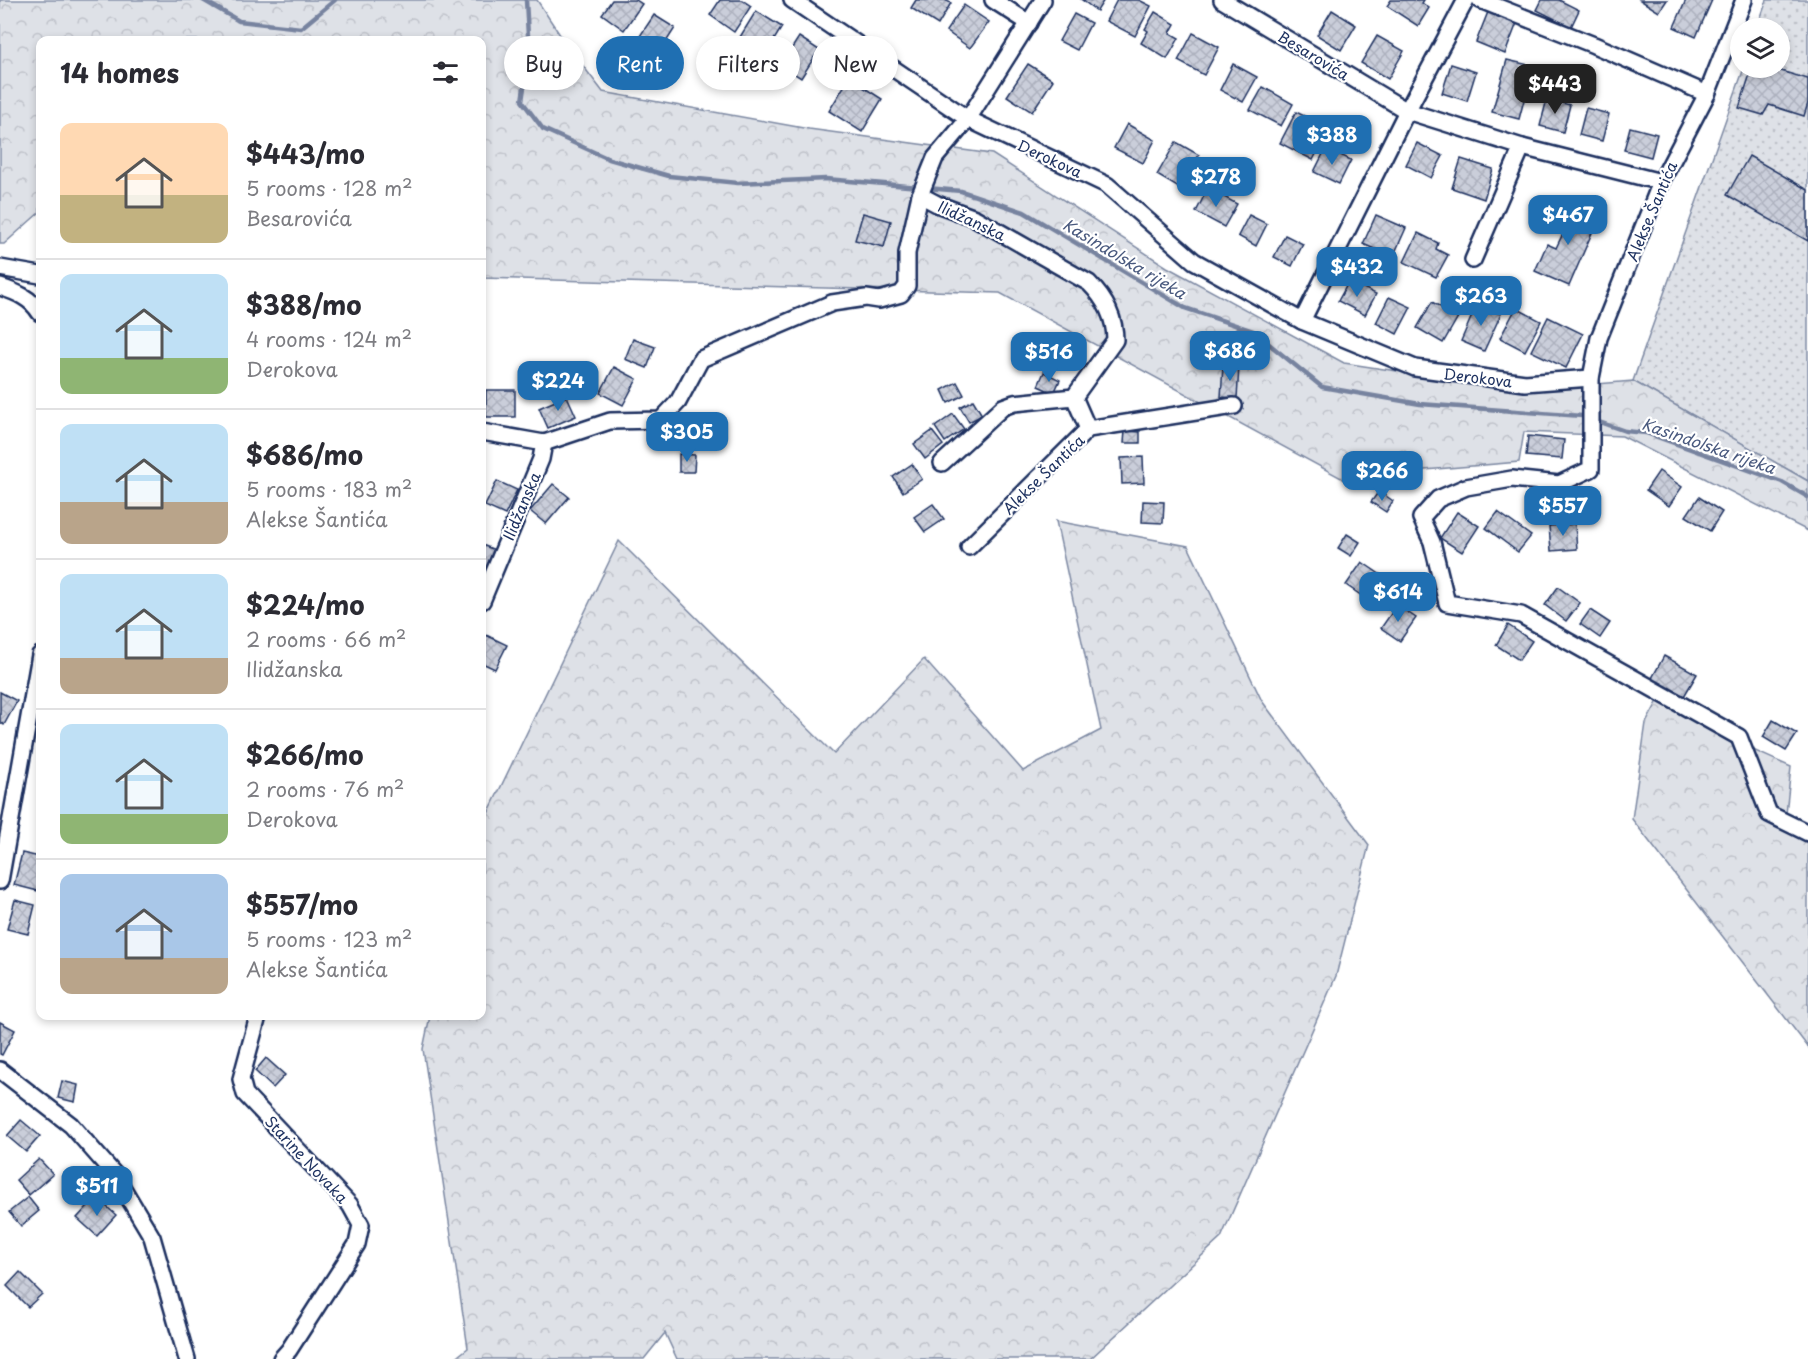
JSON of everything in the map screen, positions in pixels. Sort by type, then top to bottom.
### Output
[{"type":"street","name":"Derokova","points":[[792,0],[968,119],[1107,185],[1194,261],[1302,321],[1416,368],[1525,383],[1591,378]]},
{"type":"street","points":[[993,0],[1029,23]]},
{"type":"street","points":[[920,195],[935,158],[968,119],[1043,0]]},
{"type":"street","name":"Besarovića","points":[[1222,0],[1407,111],[1522,147],[1661,182]]},
{"type":"street","points":[[1302,321],[1407,111],[1466,0]]},
{"type":"street","points":[[1480,0],[1594,45],[1707,94]]},
{"type":"street","name":"Alekse Šantića","points":[[1744,0],[1707,94],[1661,182],[1599,338],[1591,378],[1591,468],[1559,484],[1512,479],[1466,487],[1438,499],[1421,518],[1432,542],[1447,603],[1521,615],[1739,737],[1769,814],[1808,833]]},
{"type":"street","points":[[1473,260],[1522,147]]},
{"type":"street","name":"Ilidžanska","points":[[486,433],[544,443],[610,421],[662,420],[678,402],[701,359],[832,303],[866,298],[879,300],[901,294],[907,286],[907,253],[920,195],[975,218],[1072,272],[1089,283],[1102,297],[1113,322],[1115,340],[1074,396]]},
{"type":"street","points":[[0,268],[36,274]]},
{"type":"street","points":[[0,287],[16,292],[32,302],[36,308]]},
{"type":"street","points":[[942,463],[1003,407],[1014,403],[1074,396],[1089,429]]},
{"type":"street","name":"Alekse Šantića","points":[[969,547],[1089,429],[1234,406]]},
{"type":"street","name":"Ilidžanska","points":[[486,591],[541,459],[544,443]]},
{"type":"street","points":[[0,881],[36,678]]},
{"type":"street","name":"Starine Novaka","points":[[257,1020],[241,1079],[245,1094],[350,1204],[361,1226],[357,1244],[281,1359]]},
{"type":"street","points":[[0,1071],[71,1125],[115,1175],[152,1237],[187,1359]]},
{"type":"green space","points":[[0,0],[537,0],[561,36],[504,36],[504,90],[584,90],[584,67],[596,83],[596,90],[603,92],[809,129],[992,154],[1167,267],[1344,363],[1523,390],[1633,381],[1808,481],[1808,531],[1622,436],[1524,432],[1519,462],[1377,474],[1354,485],[1000,293],[486,278],[486,36],[36,36],[36,216],[4,244],[0,244]]},
{"type":"green space","points":[[1767,0],[1808,0],[1808,481],[1633,381],[1740,78],[1790,78],[1790,18],[1761,18]]},
{"type":"green space","points":[[1056,521],[1188,546],[1262,701],[1369,845],[1336,976],[1221,1238],[1090,1359],[677,1359],[665,1333],[644,1359],[454,1359],[468,1348],[423,1049],[429,1020],[486,1020],[486,818],[619,541],[834,754],[924,659],[1023,771],[1101,730]]},
{"type":"green space","points":[[1658,701],[1731,740],[1791,767],[1786,814],[1808,826],[1808,1047],[1632,819],[1646,723]]},
{"type":"building","points":[[612,0],[636,0],[642,4],[624,30],[602,14]]},
{"type":"building","points":[[720,0],[742,0],[751,6],[734,32],[710,15]]},
{"type":"building","points":[[916,0],[945,0],[951,3],[938,25],[911,8]]},
{"type":"building","points":[[1082,0],[1104,0],[1097,11]]},
{"type":"building","points":[[1117,0],[1139,0],[1151,6],[1135,36],[1106,21]]},
{"type":"building","points":[[1391,0],[1424,0],[1422,3],[1429,8],[1418,26],[1387,6]]},
{"type":"building","points":[[1542,0],[1559,0],[1579,10],[1571,27],[1537,10]]},
{"type":"building","points":[[1640,0],[1667,0],[1659,12]]},
{"type":"building","points":[[1686,0],[1712,0],[1696,37],[1674,27]]},
{"type":"building","points":[[964,5],[989,22],[970,48],[946,31]]},
{"type":"building","points":[[1332,10],[1356,25],[1341,50],[1317,35]]},
{"type":"building","points":[[756,11],[782,27],[776,36],[741,36]]},
{"type":"building","points":[[1155,12],[1175,24],[1170,33],[1179,38],[1167,59],[1141,43],[1148,31],[1145,29]]},
{"type":"building","points":[[1488,12],[1517,23],[1505,54],[1476,42]]},
{"type":"building","points":[[1074,14],[1091,23],[1077,50],[1059,41]]},
{"type":"building","points":[[654,15],[675,28],[670,36],[640,36]]},
{"type":"building","points":[[1193,33],[1219,47],[1204,75],[1178,61]]},
{"type":"building","points":[[1377,36],[1404,51],[1388,79],[1361,63]]},
{"type":"building","points":[[800,38],[812,45],[812,61],[801,78]]},
{"type":"building","points":[[1507,60],[1533,66],[1519,119],[1492,112]]},
{"type":"building","points":[[1028,64],[1053,80],[1032,112],[1007,96]]},
{"type":"building","points":[[1233,64],[1257,77],[1243,102],[1220,90]]},
{"type":"building","points":[[1451,64],[1476,72],[1467,101],[1442,93]]},
{"type":"building","points":[[1790,74],[1808,79],[1808,103],[1804,116],[1769,105],[1763,115],[1739,108],[1749,78],[1790,78]]},
{"type":"building","points":[[1263,87],[1293,104],[1281,126],[1250,110]]},
{"type":"building","points":[[842,90],[868,90],[882,99],[862,132],[829,111]]},
{"type":"building","points":[[1547,99],[1570,105],[1563,132],[1540,126]]},
{"type":"building","points":[[1586,108],[1609,114],[1602,141],[1579,135]]},
{"type":"building","points":[[1296,112],[1313,120],[1310,127],[1326,135],[1313,160],[1280,143]]},
{"type":"building","points":[[1127,124],[1155,140],[1143,163],[1114,148]]},
{"type":"building","points":[[1630,127],[1657,134],[1651,157],[1624,150]]},
{"type":"building","points":[[1176,142],[1199,155],[1179,188],[1157,175]]},
{"type":"building","points":[[1417,143],[1443,156],[1431,178],[1406,165]]},
{"type":"building","points":[[1326,148],[1351,160],[1339,184],[1314,172]]},
{"type":"building","points":[[1749,156],[1808,190],[1808,241],[1727,195]]},
{"type":"building","points":[[1461,159],[1493,169],[1484,199],[1452,188]]},
{"type":"building","points":[[1208,188],[1237,204],[1224,227],[1196,212]]},
{"type":"building","points":[[1565,205],[1598,219],[1569,286],[1535,271],[1547,244],[1556,248],[1565,229],[1556,225]]},
{"type":"building","points":[[863,213],[891,221],[884,247],[855,240]]},
{"type":"building","points":[[1249,215],[1267,224],[1256,246],[1238,236]]},
{"type":"building","points":[[1376,215],[1406,228],[1393,257],[1363,244]]},
{"type":"building","points":[[1418,233],[1438,243],[1436,249],[1448,255],[1436,277],[1404,262]]},
{"type":"building","points":[[1285,235],[1303,244],[1292,266],[1274,257]]},
{"type":"building","points":[[1349,281],[1376,294],[1365,315],[1338,301]]},
{"type":"building","points":[[1389,297],[1411,307],[1397,334],[1376,323]]},
{"type":"building","points":[[1432,302],[1458,317],[1443,343],[1417,328]]},
{"type":"building","points":[[1477,304],[1501,314],[1484,351],[1461,341]]},
{"type":"building","points":[[1516,308],[1541,321],[1525,351],[1500,338]]},
{"type":"building","points":[[1548,317],[1583,334],[1566,368],[1531,351]]},
{"type":"building","points":[[633,339],[655,347],[647,368],[625,359]]},
{"type":"building","points":[[1223,366],[1239,367],[1237,398],[1221,397]]},
{"type":"building","points":[[614,367],[637,379],[623,405],[600,393]]},
{"type":"building","points":[[1044,372],[1060,380],[1054,393],[1038,386]]},
{"type":"building","points":[[957,382],[964,395],[948,403],[942,390]]},
{"type":"building","points":[[486,390],[515,390],[515,417],[486,417]]},
{"type":"building","points":[[567,396],[576,416],[548,428],[539,408]]},
{"type":"building","points":[[973,400],[982,415],[969,422],[960,407]]},
{"type":"building","points":[[953,414],[964,429],[945,442],[935,427]]},
{"type":"building","points":[[932,431],[943,445],[925,459],[914,444]]},
{"type":"building","points":[[1125,431],[1140,432],[1140,443],[1124,443]]},
{"type":"building","points":[[1528,436],[1564,440],[1562,459],[1526,456]]},
{"type":"building","points":[[679,454],[695,455],[694,472],[679,472]]},
{"type":"building","points":[[1143,457],[1144,483],[1122,484],[1121,458]]},
{"type":"building","points":[[912,464],[922,479],[903,492],[893,477]]},
{"type":"building","points":[[1659,471],[1682,487],[1669,506],[1646,490]]},
{"type":"building","points":[[497,481],[517,490],[505,515],[486,506]]},
{"type":"building","points":[[553,484],[569,497],[546,524],[530,511]]},
{"type":"building","points":[[1379,491],[1393,501],[1386,512],[1371,502]]},
{"type":"building","points":[[1699,497],[1722,512],[1710,531],[1686,516]]},
{"type":"building","points":[[1143,501],[1164,502],[1163,523],[1142,522]]},
{"type":"building","points":[[933,504],[944,519],[925,532],[914,517]]},
{"type":"building","points":[[1457,512],[1479,526],[1462,552],[1440,538]]},
{"type":"building","points":[[1498,512],[1531,536],[1518,552],[1486,528]]},
{"type":"building","points":[[1575,524],[1577,549],[1551,551],[1549,526]]},
{"type":"building","points":[[1347,534],[1360,542],[1351,556],[1338,548]]},
{"type":"building","points":[[486,547],[495,550],[486,571]]},
{"type":"building","points":[[1362,562],[1381,575],[1365,598],[1346,585]]},
{"type":"building","points":[[1558,587],[1580,603],[1566,621],[1545,605]]},
{"type":"building","points":[[1397,605],[1416,618],[1400,641],[1381,628]]},
{"type":"building","points":[[1590,610],[1610,623],[1600,638],[1580,624]]},
{"type":"building","points":[[1508,625],[1532,641],[1519,660],[1496,645]]},
{"type":"building","points":[[486,635],[507,645],[495,669],[486,665]]},
{"type":"building","points":[[1664,656],[1697,674],[1683,698],[1651,680]]},
{"type":"building","points":[[0,692],[17,701],[4,725],[0,722]]},
{"type":"building","points":[[1773,720],[1797,734],[1786,751],[1763,737]]},
{"type":"building","points":[[22,853],[36,856],[36,890],[14,885]]},
{"type":"building","points":[[15,900],[35,905],[28,934],[7,929]]},
{"type":"building","points":[[0,1022],[15,1030],[2,1055],[0,1054]]},
{"type":"building","points":[[266,1058],[285,1075],[273,1088],[255,1071]]},
{"type":"building","points":[[62,1081],[78,1085],[75,1102],[58,1098]]},
{"type":"building","points":[[21,1120],[40,1136],[26,1152],[7,1136]]},
{"type":"building","points":[[39,1159],[53,1174],[29,1195],[16,1180]]},
{"type":"building","points":[[28,1197],[39,1211],[21,1226],[9,1212]]},
{"type":"building","points":[[96,1197],[116,1215],[97,1236],[77,1218]]},
{"type":"building","points":[[20,1272],[42,1294],[28,1307],[7,1286]]},
{"type":"waterway","name":"Kasindolska rijeka","points":[[203,0],[239,21],[301,28],[335,0]]},
{"type":"waterway","name":"Kasindolska rijeka","points":[[526,0],[529,54],[522,101],[543,129],[609,159],[669,176],[738,183],[826,179],[919,187]]},
{"type":"waterway","name":"Kasindolska rijeka","points":[[927,188],[961,191],[1024,212],[1185,308],[1253,331],[1322,387],[1420,404],[1582,416],[1625,431],[1646,433],[1782,482],[1808,497]]}]
